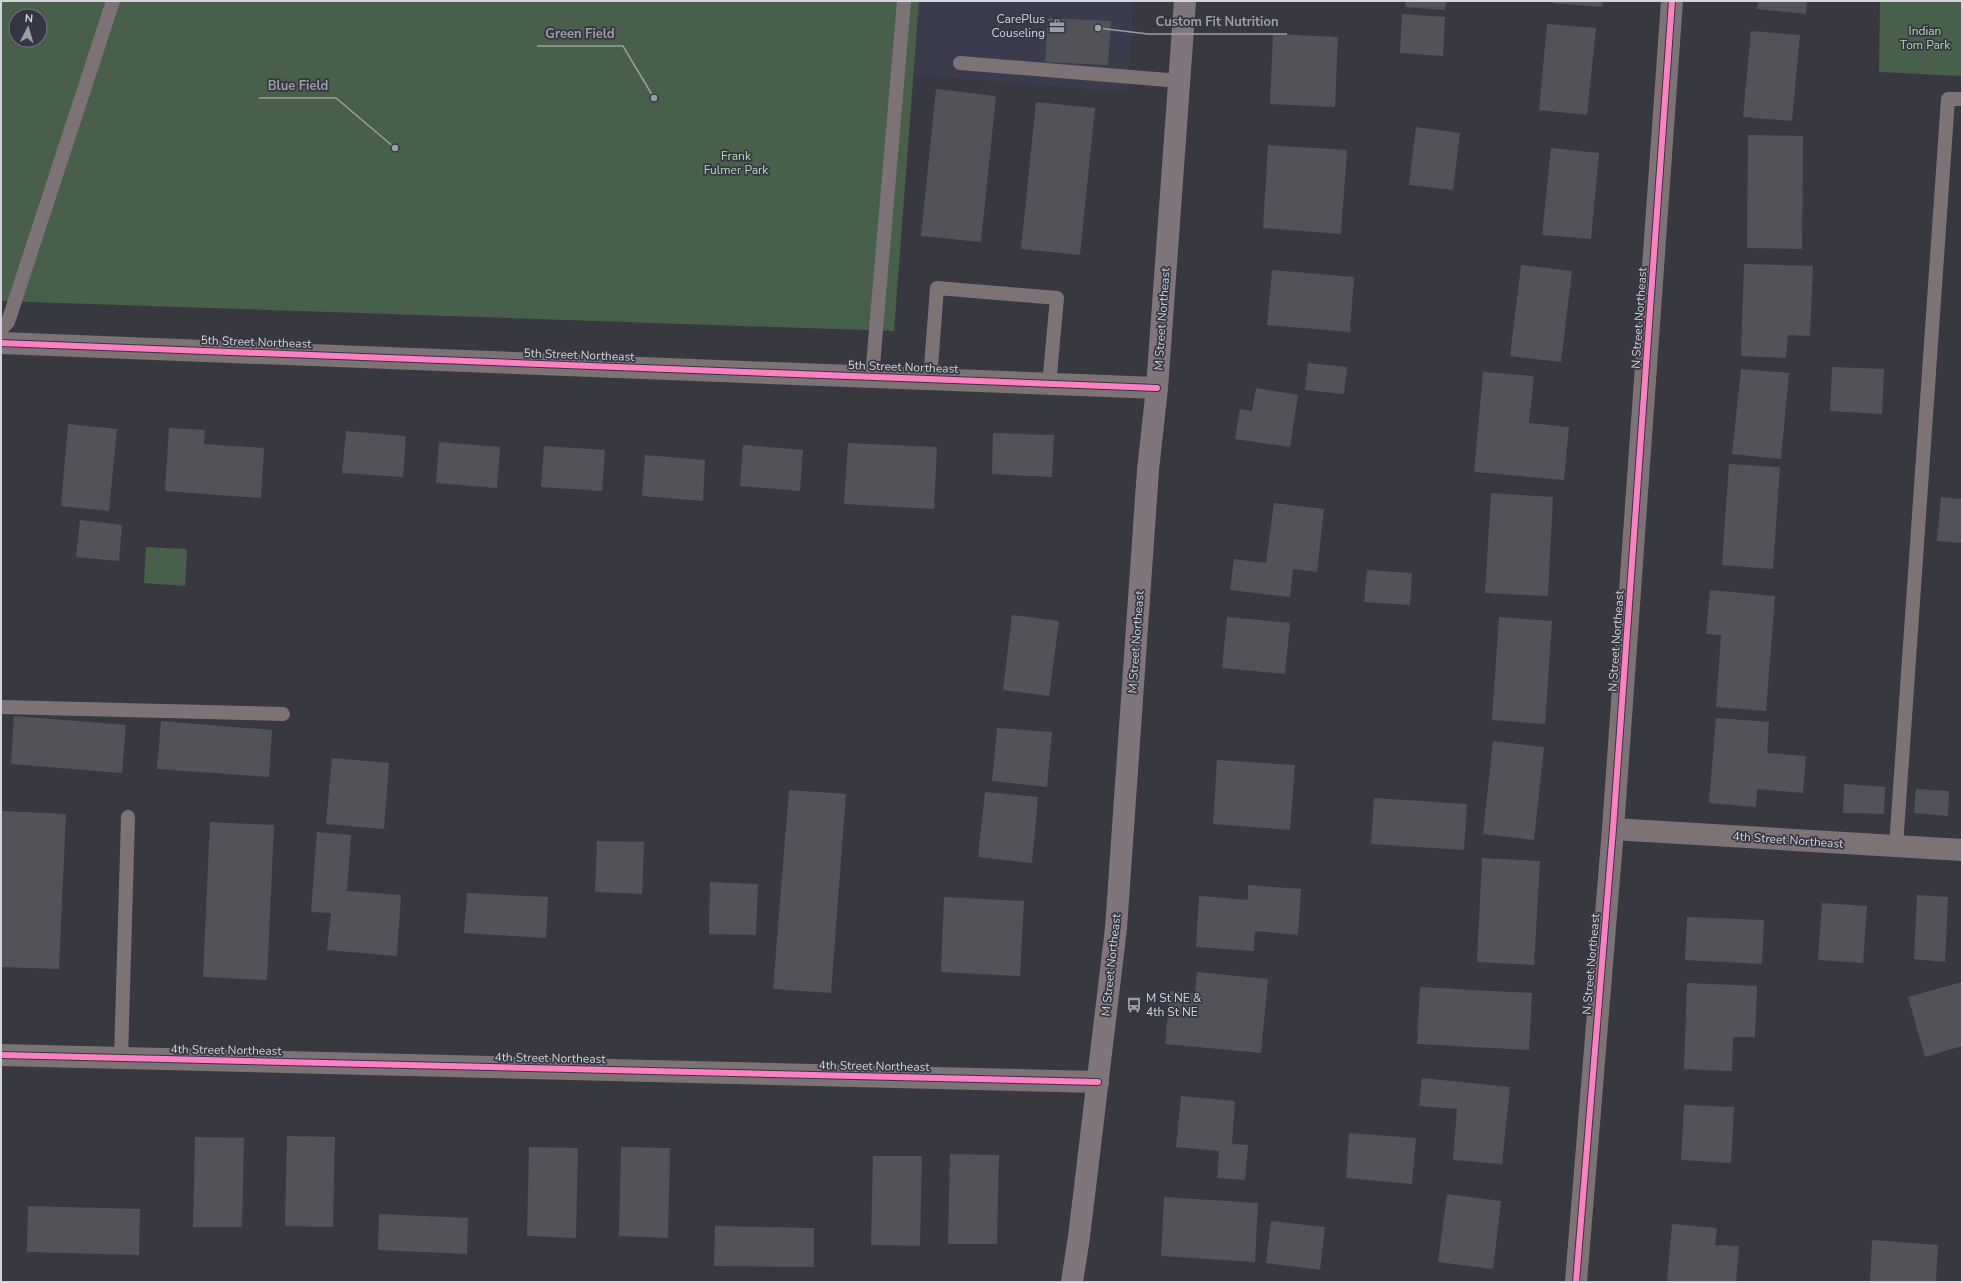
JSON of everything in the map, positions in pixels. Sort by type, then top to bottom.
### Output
[{"type":"main road","name":"M Street Northeast","points":[[1072,1282],[1079,1237],[1116,928],[1148,478],[1157,388],[1185,1]]},
{"type":"street","name":"N Street Northeast","points":[[1576,1282],[1613,829],[1672,1]]},
{"type":"street","name":"5th Street Northeast","points":[[1,343],[1157,388]]},
{"type":"street","name":"4th Street Northeast","points":[[1613,829],[1962,850]]},
{"type":"street","name":"4th Street Northeast","points":[[1,1055],[1098,1082]]},
{"type":"lane","points":[[1,329],[8,322],[113,1]]},
{"type":"lane","points":[[872,377],[904,1]]},
{"type":"lane","points":[[960,63],[1180,81]]},
{"type":"lane","points":[[1896,846],[1948,99],[1962,100]]},
{"type":"lane","points":[[930,380],[937,288],[1057,298],[1050,384]]},
{"type":"lane","points":[[1,707],[283,714]]},
{"type":"lane","points":[[121,1058],[128,817]]},
{"type":"shaded area","points":[[919,1],[1134,1],[1127,92],[914,75]]},
{"type":"green space","name":"Frank Fulmer Park","points":[[1,1],[919,1],[894,331],[1,301]]},
{"type":"green space","name":"Indian Tom Park","points":[[1880,1],[1962,1],[1962,76],[1879,72]]},
{"type":"green space","points":[[146,547],[187,549],[185,586],[144,583]]},
{"type":"building","points":[[1406,1],[1446,1],[1445,10],[1405,7]]},
{"type":"building","points":[[1553,1],[1603,1],[1602,7],[1553,3]]},
{"type":"building","points":[[1758,1],[1807,1],[1806,14],[1757,9]]},
{"type":"building","points":[[1402,14],[1445,17],[1443,56],[1400,53]]},
{"type":"building","points":[[1048,18],[1111,21],[1108,65],[1045,62]]},
{"type":"building","points":[[1547,24],[1596,28],[1587,115],[1539,110]]},
{"type":"building","points":[[1751,31],[1800,35],[1792,121],[1743,117]]},
{"type":"building","points":[[1273,34],[1338,37],[1335,107],[1270,104]]},
{"type":"building","points":[[936,89],[996,96],[981,242],[921,236]]},
{"type":"building","points":[[1036,102],[1095,108],[1080,255],[1021,249]]},
{"type":"building","points":[[1416,127],[1460,133],[1453,190],[1409,185]]},
{"type":"building","points":[[1748,135],[1803,136],[1802,249],[1747,248]]},
{"type":"building","points":[[1268,145],[1347,150],[1341,234],[1263,228]]},
{"type":"building","points":[[1551,148],[1599,153],[1591,239],[1542,235]]},
{"type":"building","points":[[1744,264],[1813,266],[1810,336],[1788,335],[1786,358],[1741,356]]},
{"type":"building","points":[[1521,265],[1572,271],[1561,362],[1510,356]]},
{"type":"building","points":[[1272,270],[1354,277],[1350,332],[1267,325]]},
{"type":"building","points":[[1308,363],[1347,367],[1344,394],[1305,390]]},
{"type":"building","points":[[1832,367],[1884,369],[1882,414],[1830,411]]},
{"type":"building","points":[[1741,369],[1789,373],[1781,459],[1732,454]]},
{"type":"building","points":[[1483,372],[1534,376],[1529,423],[1569,427],[1564,480],[1474,472]]},
{"type":"building","points":[[1256,388],[1298,395],[1290,447],[1235,439],[1240,409],[1252,411]]},
{"type":"building","points":[[68,424],[117,429],[109,511],[61,506]]},
{"type":"building","points":[[169,428],[205,430],[204,444],[264,448],[261,498],[165,491]]},
{"type":"building","points":[[346,431],[406,436],[403,477],[342,473]]},
{"type":"building","points":[[993,433],[1054,435],[1052,477],[992,474]]},
{"type":"building","points":[[439,442],[500,447],[497,488],[436,483]]},
{"type":"building","points":[[848,443],[937,447],[934,509],[844,504]]},
{"type":"building","points":[[743,445],[803,450],[800,491],[740,486]]},
{"type":"building","points":[[544,446],[605,450],[602,491],[541,487]]},
{"type":"building","points":[[645,455],[705,460],[703,501],[642,496]]},
{"type":"building","points":[[1729,464],[1780,467],[1773,569],[1722,565]]},
{"type":"building","points":[[1491,493],[1553,497],[1548,596],[1485,593]]},
{"type":"building","points":[[1941,497],[1962,499],[1962,543],[1937,541]]},
{"type":"building","points":[[1274,503],[1324,509],[1317,572],[1293,569],[1290,597],[1230,590],[1234,559],[1266,563]]},
{"type":"building","points":[[80,520],[122,525],[119,561],[76,557]]},
{"type":"building","points":[[1367,570],[1412,573],[1410,605],[1364,602]]},
{"type":"building","points":[[1710,590],[1775,596],[1766,711],[1716,707],[1721,635],[1706,634]]},
{"type":"building","points":[[1012,615],[1059,621],[1049,696],[1003,690]]},
{"type":"building","points":[[1227,617],[1290,623],[1285,674],[1222,668]]},
{"type":"building","points":[[1499,617],[1552,621],[1545,724],[1492,720]]},
{"type":"building","points":[[14,716],[126,725],[122,773],[11,764]]},
{"type":"building","points":[[1716,718],[1769,722],[1767,753],[1806,756],[1803,793],[1757,789],[1756,807],[1709,803]]},
{"type":"building","points":[[161,721],[272,730],[269,777],[157,769]]},
{"type":"building","points":[[997,728],[1052,732],[1047,787],[992,781]]},
{"type":"building","points":[[1493,741],[1544,747],[1534,840],[1483,834]]},
{"type":"building","points":[[332,758],[389,763],[384,829],[326,824]]},
{"type":"building","points":[[1217,760],[1295,765],[1290,830],[1213,824]]},
{"type":"building","points":[[1844,784],[1885,787],[1884,814],[1843,813]]},
{"type":"building","points":[[1916,789],[1949,791],[1948,816],[1914,813]]},
{"type":"building","points":[[789,790],[846,794],[831,993],[773,989]]},
{"type":"building","points":[[985,792],[1038,797],[1032,863],[978,857]]},
{"type":"building","points":[[1374,798],[1467,804],[1464,850],[1371,844]]},
{"type":"building","points":[[2,811],[66,814],[59,969],[1,967]]},
{"type":"building","points":[[210,822],[274,825],[267,980],[203,977]]},
{"type":"building","points":[[317,832],[351,835],[347,891],[401,895],[397,956],[327,950],[331,913],[311,912]]},
{"type":"building","points":[[597,841],[644,842],[642,894],[595,892]]},
{"type":"building","points":[[1482,858],[1540,861],[1534,965],[1477,962]]},
{"type":"building","points":[[710,882],[758,884],[756,935],[709,934]]},
{"type":"building","points":[[1248,885],[1301,889],[1298,935],[1255,931],[1254,951],[1196,947],[1199,896],[1248,900]]},
{"type":"building","points":[[467,893],[548,897],[546,938],[464,933]]},
{"type":"building","points":[[1917,895],[1948,897],[1945,962],[1914,959]]},
{"type":"building","points":[[944,897],[1024,901],[1020,976],[941,972]]},
{"type":"building","points":[[1822,903],[1867,906],[1863,963],[1818,960]]},
{"type":"building","points":[[1687,917],[1764,920],[1762,964],[1685,960]]},
{"type":"building","points":[[1197,972],[1268,979],[1261,1053],[1165,1044],[1170,991],[1195,993]]},
{"type":"building","points":[[1962,982],[1962,1046],[1925,1057],[1908,997]]},
{"type":"building","points":[[1687,983],[1757,986],[1755,1037],[1733,1037],[1732,1071],[1684,1069]]},
{"type":"building","points":[[1420,987],[1532,993],[1529,1050],[1417,1044]]},
{"type":"building","points":[[1422,1078],[1510,1087],[1502,1164],[1453,1160],[1457,1109],[1419,1106]]},
{"type":"building","points":[[1181,1096],[1235,1101],[1232,1144],[1248,1145],[1245,1180],[1217,1178],[1219,1151],[1176,1147]]},
{"type":"building","points":[[1684,1105],[1734,1107],[1731,1163],[1681,1160]]},
{"type":"building","points":[[1349,1133],[1416,1138],[1412,1184],[1346,1178]]},
{"type":"building","points":[[287,1136],[335,1137],[333,1227],[285,1226]]},
{"type":"building","points":[[195,1137],[244,1138],[242,1227],[193,1227]]},
{"type":"building","points":[[529,1147],[578,1148],[576,1238],[527,1236]]},
{"type":"building","points":[[621,1147],[670,1148],[668,1238],[619,1236]]},
{"type":"building","points":[[950,1154],[999,1155],[997,1244],[948,1244]]},
{"type":"building","points":[[873,1156],[922,1156],[920,1246],[871,1245]]},
{"type":"building","points":[[1447,1194],[1501,1201],[1493,1269],[1438,1262]]},
{"type":"building","points":[[1164,1197],[1258,1203],[1255,1262],[1161,1256]]},
{"type":"building","points":[[28,1206],[140,1209],[139,1255],[27,1252]]},
{"type":"building","points":[[379,1214],[468,1218],[467,1254],[378,1250]]},
{"type":"building","points":[[1271,1221],[1325,1227],[1320,1270],[1266,1263]]},
{"type":"building","points":[[1672,1224],[1717,1228],[1715,1245],[1739,1246],[1736,1282],[1667,1282]]},
{"type":"building","points":[[715,1226],[814,1228],[814,1267],[714,1266]]},
{"type":"building","points":[[1872,1240],[1938,1245],[1936,1282],[1870,1282]]},
{"type":"cycle path","points":[[1576,1282],[1613,829],[1672,1]]},
{"type":"cycle path","points":[[1,343],[1157,388]]},
{"type":"cycle path","points":[[1,1055],[1098,1082]]},
{"type":"place","name":"CarePlus Couseling","points":[[1057,26]]},
{"type":"place","name":"Custom Fit Nutrition","points":[[1098,28]]},
{"type":"place","name":"Green Field","points":[[654,98]]},
{"type":"place","name":"Blue Field","points":[[395,148]]},
{"type":"place","name":"M St NE & 4th St NE","points":[[1134,1005]]}]
